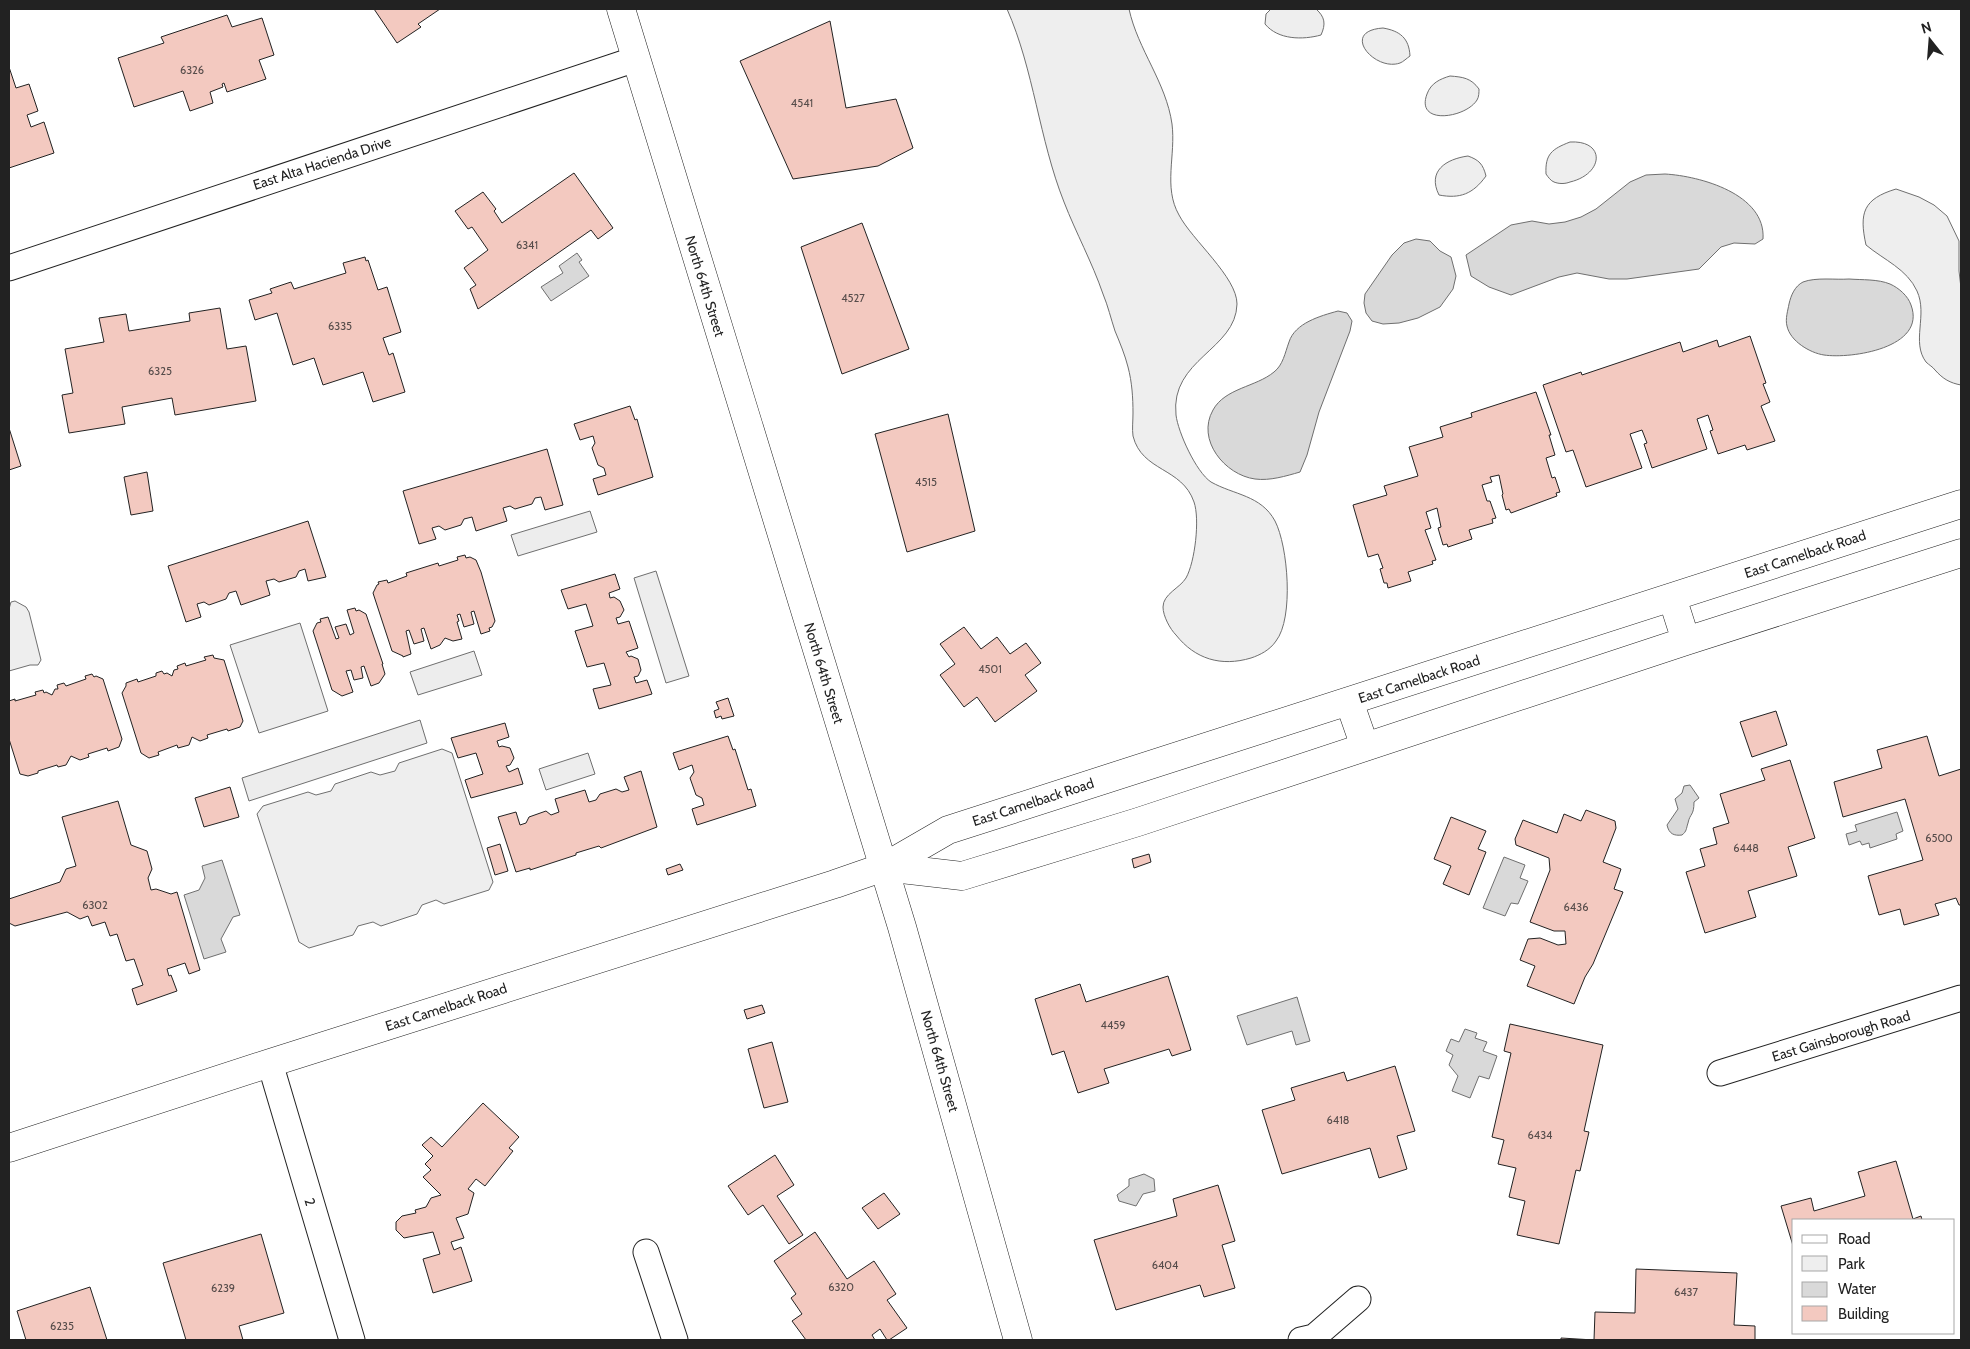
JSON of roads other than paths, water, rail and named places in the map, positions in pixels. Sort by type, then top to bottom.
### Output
[{"type":"main road","name":"North 64th Street","points":[[621,9],[884,867],[1018,1340]]},
{"type":"main road","name":"East Camelback Road","points":[[9,1148],[884,867],[948,830],[1961,504]]},
{"type":"main road","name":"East Camelback Road","points":[[884,867],[962,876],[1138,822],[1686,640],[1961,553]]},
{"type":"main road","points":[[1672,597],[1686,640]]},
{"type":"main road","points":[[1349,701],[1365,747]]},
{"type":"street","name":"East Alta Hacienda Drive","points":[[9,268],[636,58]]},
{"type":"street","name":"East Gainsborough Road","points":[[1720,1073],[1961,998]]},
{"type":"street","name":"2","points":[[270,1063],[352,1340]]},
{"type":"street","points":[[646,1252],[675,1340]]},
{"type":"street","points":[[1301,1340],[1314,1336],[1358,1300]]},
{"type":"water","points":[[1665,174],[1712,184],[1728,190],[1743,199],[1754,210],[1761,223],[1763,239],[1755,244],[1734,243],[1721,247],[1699,269],[1627,279],[1609,279],[1577,273],[1559,277],[1511,295],[1489,287],[1471,276],[1466,255],[1511,225],[1532,221],[1549,224],[1581,217],[1596,209],[1630,182],[1646,175]]},
{"type":"water","points":[[1416,239],[1430,241],[1440,251],[1451,257],[1456,276],[1453,289],[1440,307],[1418,318],[1399,323],[1383,324],[1372,321],[1366,313],[1365,294],[1392,255],[1404,243]]},
{"type":"water","points":[[577,253],[582,260],[579,262],[589,276],[551,301],[541,287],[563,273],[559,266]]},
{"type":"water","points":[[1849,279],[1885,282],[1903,293],[1911,305],[1913,320],[1908,332],[1898,341],[1884,348],[1851,355],[1824,355],[1813,352],[1801,345],[1792,337],[1786,323],[1792,294],[1796,288],[1808,280]]},
{"type":"water","points":[[1338,311],[1347,313],[1352,321],[1350,331],[1319,412],[1307,455],[1300,472],[1278,478],[1255,479],[1233,471],[1216,454],[1211,444],[1208,433],[1209,421],[1213,410],[1218,403],[1233,392],[1259,381],[1274,372],[1280,366],[1292,335],[1302,325]]},
{"type":"water","points":[[1690,785],[1699,798],[1694,802],[1693,812],[1685,832],[1682,835],[1674,835],[1669,831],[1667,825],[1678,809],[1675,799],[1682,793],[1684,786]]},
{"type":"water","points":[[1897,812],[1903,831],[1896,834],[1897,839],[1870,848],[1869,843],[1862,845],[1860,841],[1849,845],[1846,834],[1857,831],[1855,825]]},
{"type":"water","points":[[1504,857],[1525,865],[1520,878],[1528,881],[1518,904],[1511,903],[1505,916],[1483,908]]},
{"type":"water","points":[[222,860],[240,915],[233,917],[221,939],[226,952],[204,959],[184,895],[199,890],[205,878],[202,866]]},
{"type":"water","points":[[1297,997],[1310,1041],[1296,1045],[1292,1031],[1247,1045],[1237,1016]]},
{"type":"water","points":[[1465,1029],[1477,1033],[1475,1038],[1487,1042],[1483,1051],[1497,1056],[1489,1079],[1479,1076],[1470,1098],[1452,1091],[1458,1076],[1449,1065],[1453,1055],[1446,1051],[1451,1039],[1459,1042]]},
{"type":"water","points":[[1144,1174],[1154,1179],[1155,1191],[1143,1194],[1136,1206],[1119,1201],[1117,1195],[1129,1186],[1129,1179]]}]
